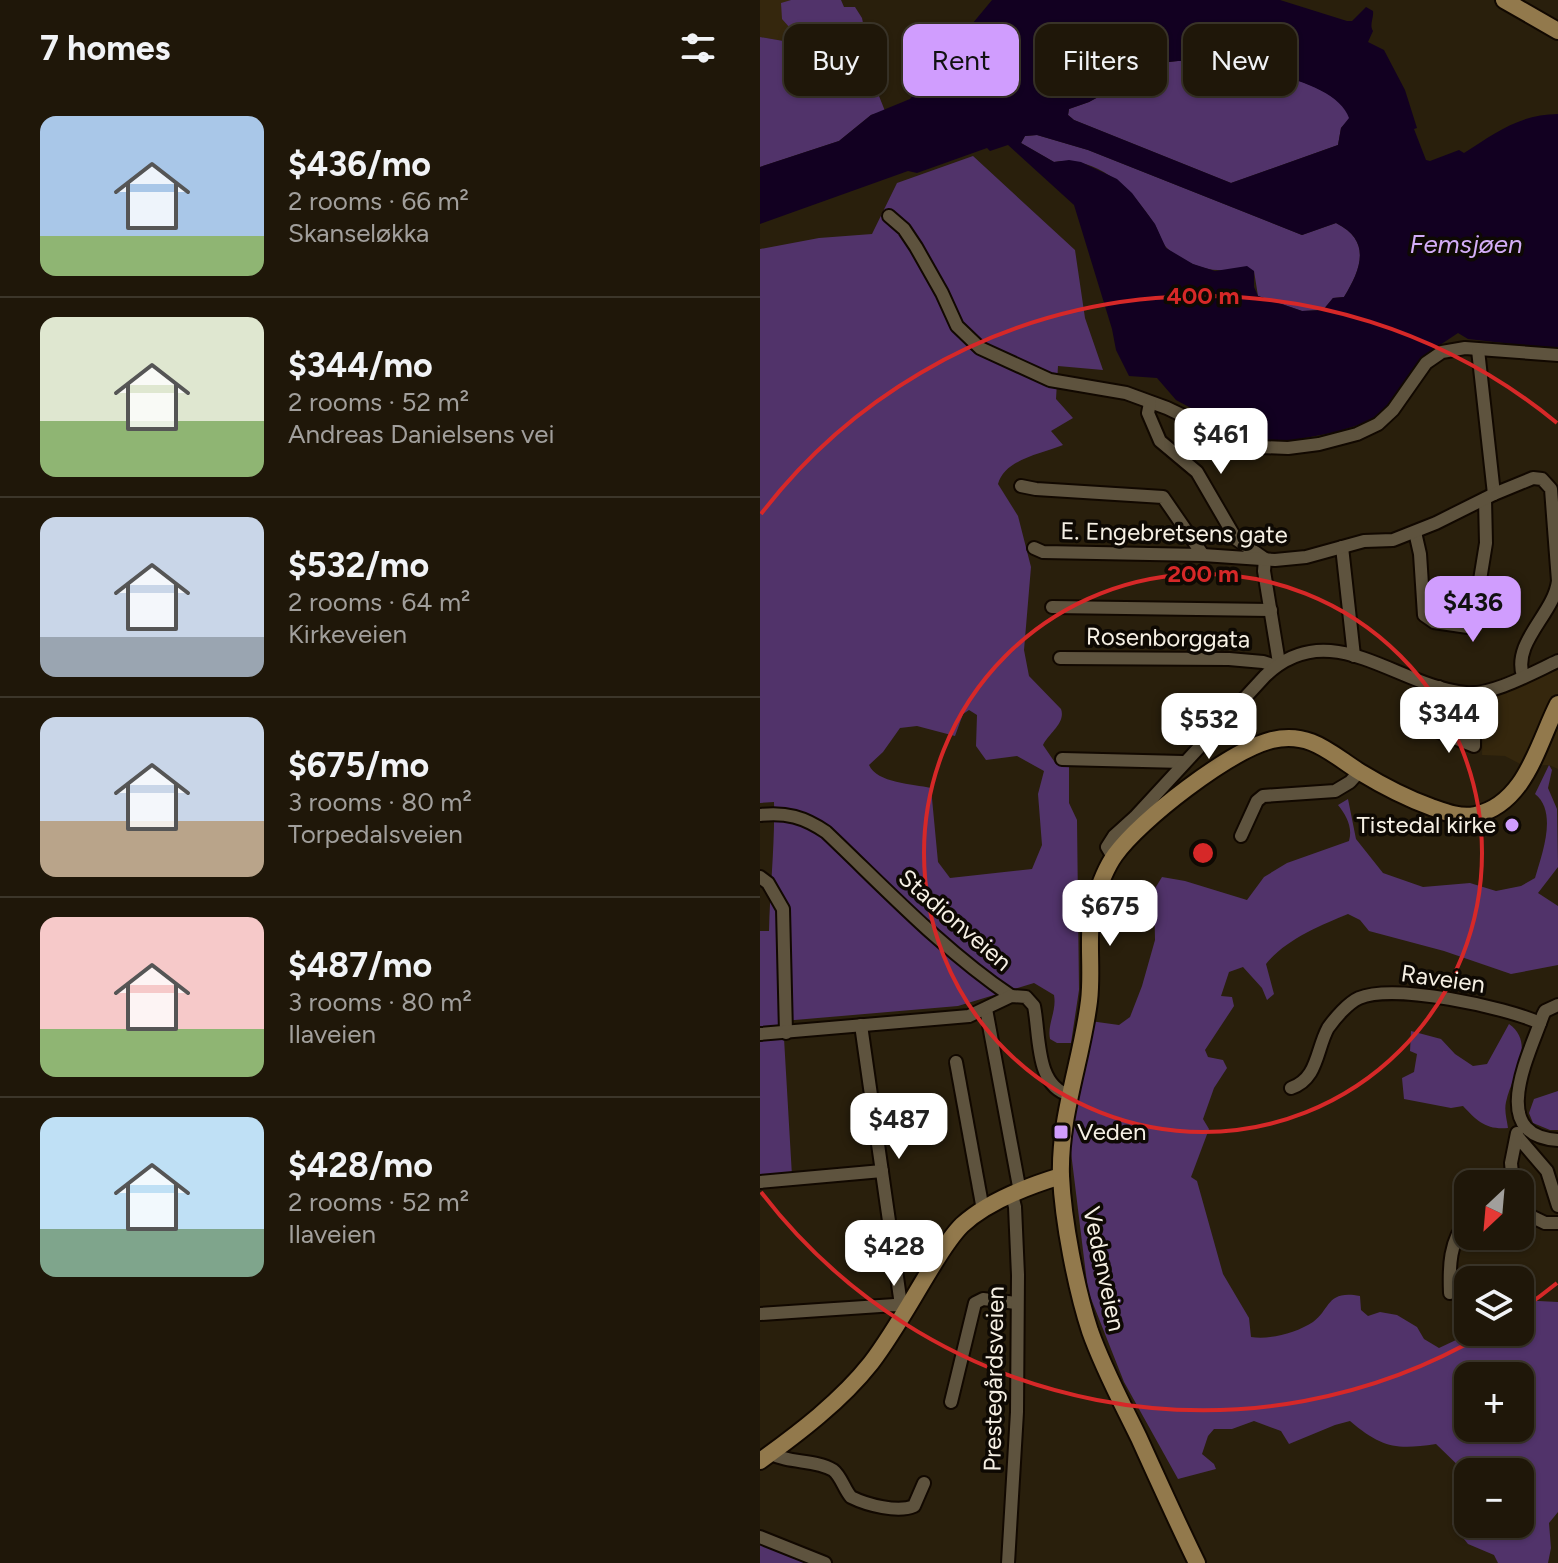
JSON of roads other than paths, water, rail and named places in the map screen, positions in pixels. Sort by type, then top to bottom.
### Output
[{"type":"main road","points":[[1504,0],[1558,31]]},
{"type":"main road","points":[[1113,857],[1138,830],[1184,790],[1249,749],[1271,740],[1293,738],[1313,741],[1359,772],[1402,795],[1464,816],[1478,815],[1498,805],[1525,777],[1558,704]]},
{"type":"main road","name":"Vedenveien","points":[[1113,857],[1102,878],[1094,905],[1089,1000],[1070,1095],[1061,1176],[1072,1254],[1090,1330],[1197,1563]]},
{"type":"main road","points":[[765,1457],[835,1401],[860,1376],[883,1347],[951,1236],[983,1210],[1061,1176]]},
{"type":"street","points":[[889,216],[904,229],[916,247],[957,326],[980,348],[1050,380],[1126,393],[1252,445],[1267,448],[1303,446],[1340,439],[1378,424],[1393,410],[1421,369],[1436,354],[1455,349],[1558,355]]},
{"type":"street","points":[[1415,532],[1420,554],[1424,615],[1434,622],[1468,627],[1474,617],[1486,543],[1489,496],[1478,350]]},
{"type":"street","points":[[1150,403],[1148,413],[1160,441],[1197,472],[1236,539],[1265,559],[1277,664]]},
{"type":"street","name":"E. Engebretsens gate","points":[[1034,548],[1043,552],[1265,559],[1306,557],[1364,541],[1393,540],[1489,496],[1538,478],[1545,480],[1551,489],[1558,581],[1554,596],[1524,650],[1520,667],[1523,676]]},
{"type":"street","points":[[1021,486],[1163,497],[1203,555]]},
{"type":"street","points":[[1342,547],[1354,656]]},
{"type":"street","points":[[1052,607],[1271,610]]},
{"type":"street","points":[[1113,857],[1107,847],[1109,842],[1277,664],[1293,656],[1319,650],[1354,656],[1439,687],[1474,693],[1558,661]]},
{"type":"street","name":"Rosenborggata","points":[[1060,658],[1229,659],[1277,664]]},
{"type":"street","points":[[1439,687],[1435,699],[1419,720],[1427,727],[1474,746],[1474,693]]},
{"type":"street","points":[[1062,759],[1183,762]]},
{"type":"street","points":[[1241,836],[1257,801],[1263,796],[1335,791],[1359,772]]},
{"type":"street","name":"Stadionveien","points":[[760,815],[795,815],[826,832],[971,967],[1011,996],[969,1016],[760,1034]]},
{"type":"street","points":[[760,877],[768,883],[783,909],[786,1033]]},
{"type":"street","name":"Raveien","points":[[1291,1088],[1307,1080],[1333,1021],[1362,997],[1414,993],[1521,1014],[1540,1023]]},
{"type":"street","points":[[1011,996],[1026,997],[1034,1006],[1046,1076],[1056,1089],[1070,1095]]},
{"type":"street","points":[[1558,1005],[1545,1011],[1517,1090],[1516,1102],[1521,1118],[1536,1135],[1558,1140]]},
{"type":"street","name":"Prestegårdsveien","points":[[986,1009],[1016,1194],[1017,1412],[1008,1563]]},
{"type":"street","points":[[861,1025],[900,1298],[906,1307]]},
{"type":"street","points":[[956,1062],[983,1210]]},
{"type":"street","points":[[1512,1170],[1521,1118]]},
{"type":"street","points":[[1517,1136],[1547,1171],[1558,1206]]},
{"type":"street","points":[[760,1182],[882,1171]]},
{"type":"street","points":[[1534,1218],[1545,1223],[1558,1223]]},
{"type":"street","points":[[1450,1293],[1451,1253],[1454,1246]]},
{"type":"street","points":[[951,1402],[975,1303],[983,1299],[1016,1303]]},
{"type":"street","points":[[760,1314],[895,1305],[906,1307]]},
{"type":"street","points":[[765,1457],[831,1469],[837,1473],[851,1497],[895,1509],[914,1506],[924,1483]]},
{"type":"street","points":[[760,1537],[825,1563]]},
{"type":"water","name":"Femsjøen","points":[[992,0],[1280,0],[1347,21],[1352,21],[1366,7],[1373,11],[1373,31],[1368,42],[1384,50],[1405,90],[1417,128],[1414,129],[1426,160],[1459,150],[1464,153],[1520,121],[1558,114],[1558,349],[1468,339],[1458,333],[1425,355],[1394,399],[1371,421],[1295,440],[1266,440],[1228,428],[1176,400],[1157,378],[1129,376],[1116,350],[1074,205],[1008,145],[990,151],[987,148],[917,173],[908,171],[760,224],[760,167],[839,141],[871,115],[912,96],[1019,96],[1019,24],[972,24]],"holes":[[[1035,24],[1167,24],[1167,62],[1183,61],[1183,24],[1297,24],[1297,80],[1322,91],[1339,103],[1349,118],[1341,128],[1338,145],[1231,183],[1068,115],[1069,109],[1100,96],[1035,96]],[[1037,135],[1088,150],[1302,235],[1336,223],[1355,238],[1359,247],[1355,276],[1344,297],[1333,298],[1323,310],[1302,311],[1258,296],[1254,287],[1254,271],[1247,266],[1215,271],[1193,264],[1166,248],[1155,224],[1132,193],[1117,179],[1081,162],[1054,162],[1021,143],[1025,136]]]},
{"type":"place","name":"Tistedal kirke","points":[[1512,825]]},
{"type":"place","name":"Veden","points":[[1061,1132]]}]
